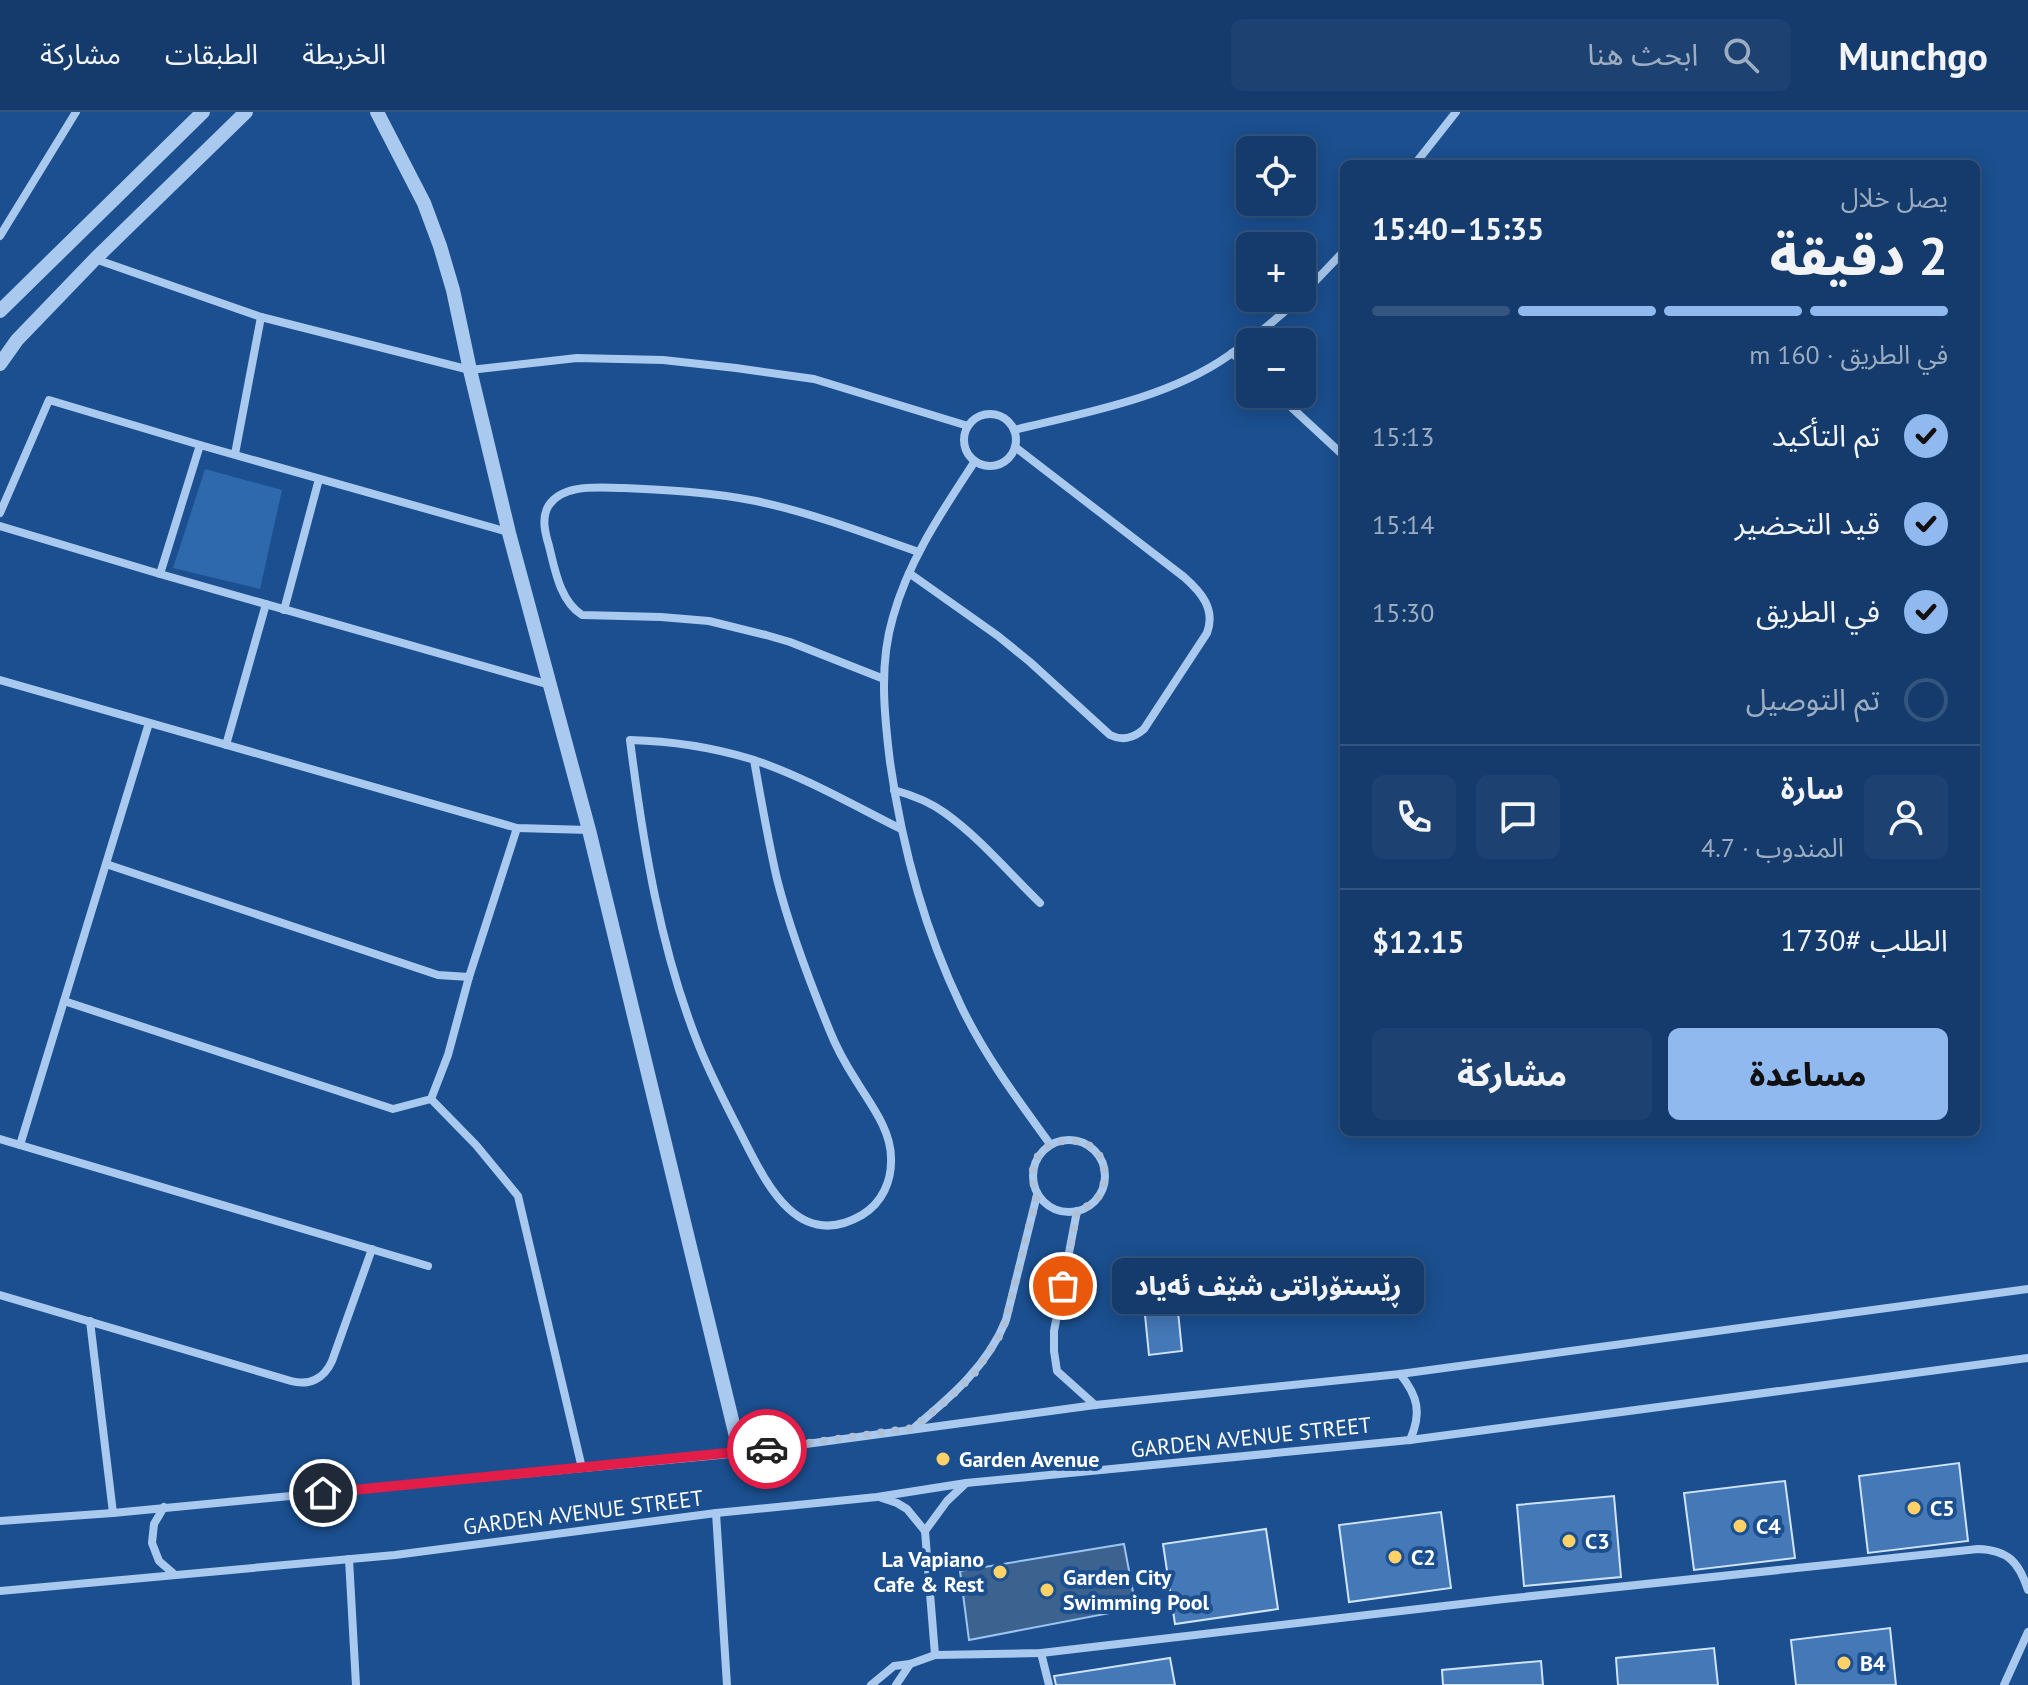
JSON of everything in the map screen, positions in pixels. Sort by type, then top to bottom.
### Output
[{"type":"street","points":[[0,236],[76,112]]},
{"type":"street","points":[[0,311],[203,112]]},
{"type":"street","points":[[0,364],[17,340],[95,259],[246,112]]},
{"type":"street","points":[[377,112],[424,203],[453,290],[509,533],[589,830],[740,1453]]},
{"type":"street","points":[[1418,160],[1456,112]]},
{"type":"street","points":[[1316,280],[1340,255]]},
{"type":"street","points":[[95,259],[261,317],[470,370],[577,358],[663,360],[736,368],[814,379],[968,426]]},
{"type":"street","points":[[1014,430],[1103,408],[1190,377],[1232,353],[1284,312]]},
{"type":"street","points":[[235,454],[261,317]]},
{"type":"street","points":[[1232,353],[1236,357]]},
{"type":"street","points":[[0,513],[49,400],[509,533]]},
{"type":"street","points":[[1292,408],[1340,452]]},
{"type":"street","points":[[993,413],[1008,421],[1014,430],[1015,447],[999,464],[990,466],[968,455],[964,439],[968,426],[976,417],[993,413]]},
{"type":"street","points":[[160,574],[200,445]]},
{"type":"street","points":[[909,573],[998,636],[1110,735],[1124,739],[1144,729],[1207,633],[1210,616],[1206,602],[1197,588],[1184,577],[1015,447]]},
{"type":"street","points":[[975,461],[918,552],[892,619],[883,690],[887,740],[901,829],[918,897],[939,955],[961,1006],[989,1056],[1050,1144]]},
{"type":"street","points":[[284,610],[319,479]]},
{"type":"street","points":[[884,679],[790,642],[709,621],[582,615],[568,603],[559,582],[545,529],[546,509],[556,497],[576,489],[683,491],[754,501],[825,519],[918,552]]},
{"type":"street","points":[[0,526],[550,685]]},
{"type":"street","points":[[226,745],[266,604]]},
{"type":"street","points":[[0,680],[517,828],[589,830]]},
{"type":"street","points":[[20,1145],[149,723]]},
{"type":"street","points":[[754,760],[778,881],[801,954],[830,1032],[880,1119],[890,1144],[888,1182],[883,1194],[865,1213],[842,1224],[807,1222],[787,1209],[775,1196],[700,1049],[681,995],[655,899],[630,740],[681,743],[754,760],[901,829]]},
{"type":"street","points":[[894,790],[915,796],[944,812],[1040,903]]},
{"type":"street","points":[[431,1099],[448,1055],[469,977],[517,828]]},
{"type":"street","points":[[106,864],[438,975],[469,977]]},
{"type":"street","points":[[64,1001],[393,1109],[431,1099]]},
{"type":"street","points":[[431,1099],[476,1145],[518,1196],[582,1468]]},
{"type":"street","points":[[0,1139],[428,1266]]},
{"type":"street","points":[[1073,1139],[1085,1143],[1102,1161],[1104,1186],[1089,1206],[1066,1212],[1045,1204],[1037,1195],[1032,1173],[1035,1161],[1050,1144],[1073,1139]]},
{"type":"street","points":[[913,1428],[974,1374],[1000,1335],[1037,1195]]},
{"type":"street","points":[[1077,1211],[1054,1331],[1054,1351],[1057,1371],[1095,1405]]},
{"type":"street","points":[[0,1295],[291,1381],[308,1382],[323,1375],[332,1361],[372,1249]]},
{"type":"street","name":"GARDEN AVENUE STREET","points":[[0,1521],[740,1453],[1095,1405],[1400,1374],[2028,1289]]},
{"type":"street","points":[[90,1321],[113,1513]]},
{"type":"street","name":"GARDEN AVENUE STREET","points":[[0,1591],[395,1555],[716,1513],[877,1497],[966,1483],[1410,1440],[2028,1358]]},
{"type":"street","points":[[1400,1374],[1411,1388],[1417,1408],[1415,1430],[1410,1440]]},
{"type":"street","points":[[925,1531],[947,1501],[966,1483]]},
{"type":"street","points":[[877,1497],[907,1509],[925,1531],[935,1655]]},
{"type":"street","points":[[164,1507],[154,1524],[152,1543],[159,1561],[174,1574]]},
{"type":"street","points":[[716,1513],[727,1685]]},
{"type":"street","points":[[871,1685],[894,1666],[935,1655],[1041,1653],[1504,1599],[1978,1549],[1990,1549],[2009,1557],[2023,1576],[2028,1590]]},
{"type":"street","points":[[349,1559],[356,1685]]},
{"type":"street","points":[[2004,1685],[2028,1632]]},
{"type":"street","points":[[1041,1653],[1049,1685]]},
{"type":"street","points":[[896,1685],[910,1664]]},
{"type":"shaded area","points":[[205,469],[282,490],[260,589],[173,568]]},
{"type":"shaded area","name":"Garden City Swimming Pool","points":[[1124,1544],[1136,1608],[969,1640],[960,1571]]},
{"type":"building","points":[[1173,1262],[1182,1351],[1149,1355],[1140,1265]]},
{"type":"building","name":"C5","points":[[1959,1463],[1968,1541],[1868,1553],[1859,1476]]},
{"type":"building","name":"C4","points":[[1785,1481],[1795,1558],[1694,1570],[1684,1493]]},
{"type":"building","name":"C3","points":[[1614,1496],[1621,1577],[1524,1586],[1517,1505]]},
{"type":"building","name":"C2","points":[[1441,1512],[1451,1588],[1349,1602],[1339,1525]]},
{"type":"building","points":[[1266,1529],[1278,1609],[1175,1624],[1163,1544]]},
{"type":"building","name":"B4","points":[[1890,1628],[1896,1685],[1796,1685],[1791,1640]]},
{"type":"building","points":[[1714,1648],[1718,1685],[1618,1685],[1616,1658]]},
{"type":"building","points":[[1170,1658],[1175,1685],[1056,1685],[1054,1676]]},
{"type":"building","points":[[1541,1661],[1543,1685],[1443,1685],[1442,1670]]},
{"type":"way so far","points":[[767,1449],[913,1428],[974,1374],[989,1354],[1006,1320],[1037,1195],[1032,1173],[1035,1161],[1050,1144],[1073,1139],[1095,1151],[1102,1161],[1105,1174],[1104,1186],[1098,1197],[1089,1206],[1077,1211],[1063,1286]]},
{"type":"place","name":"ڕێستۆرانتی شێف ئەیاد","points":[[1063,1286]]},
{"type":"place","name":"Garden Avenue","points":[[943,1459]]},
{"type":"place","name":"C5","points":[[1914,1508]]},
{"type":"place","name":"C4","points":[[1740,1526]]},
{"type":"place","name":"C3","points":[[1569,1541]]},
{"type":"place","name":"C2","points":[[1395,1557]]},
{"type":"place","name":"La Vapiano Cafe & Rest","points":[[1000,1572]]},
{"type":"place","name":"Garden City Swimming Pool","points":[[1047,1590]]},
{"type":"place","name":"B4","points":[[1844,1663]]},
{"type":"route","points":[[323,1493],[767,1449]]}]
